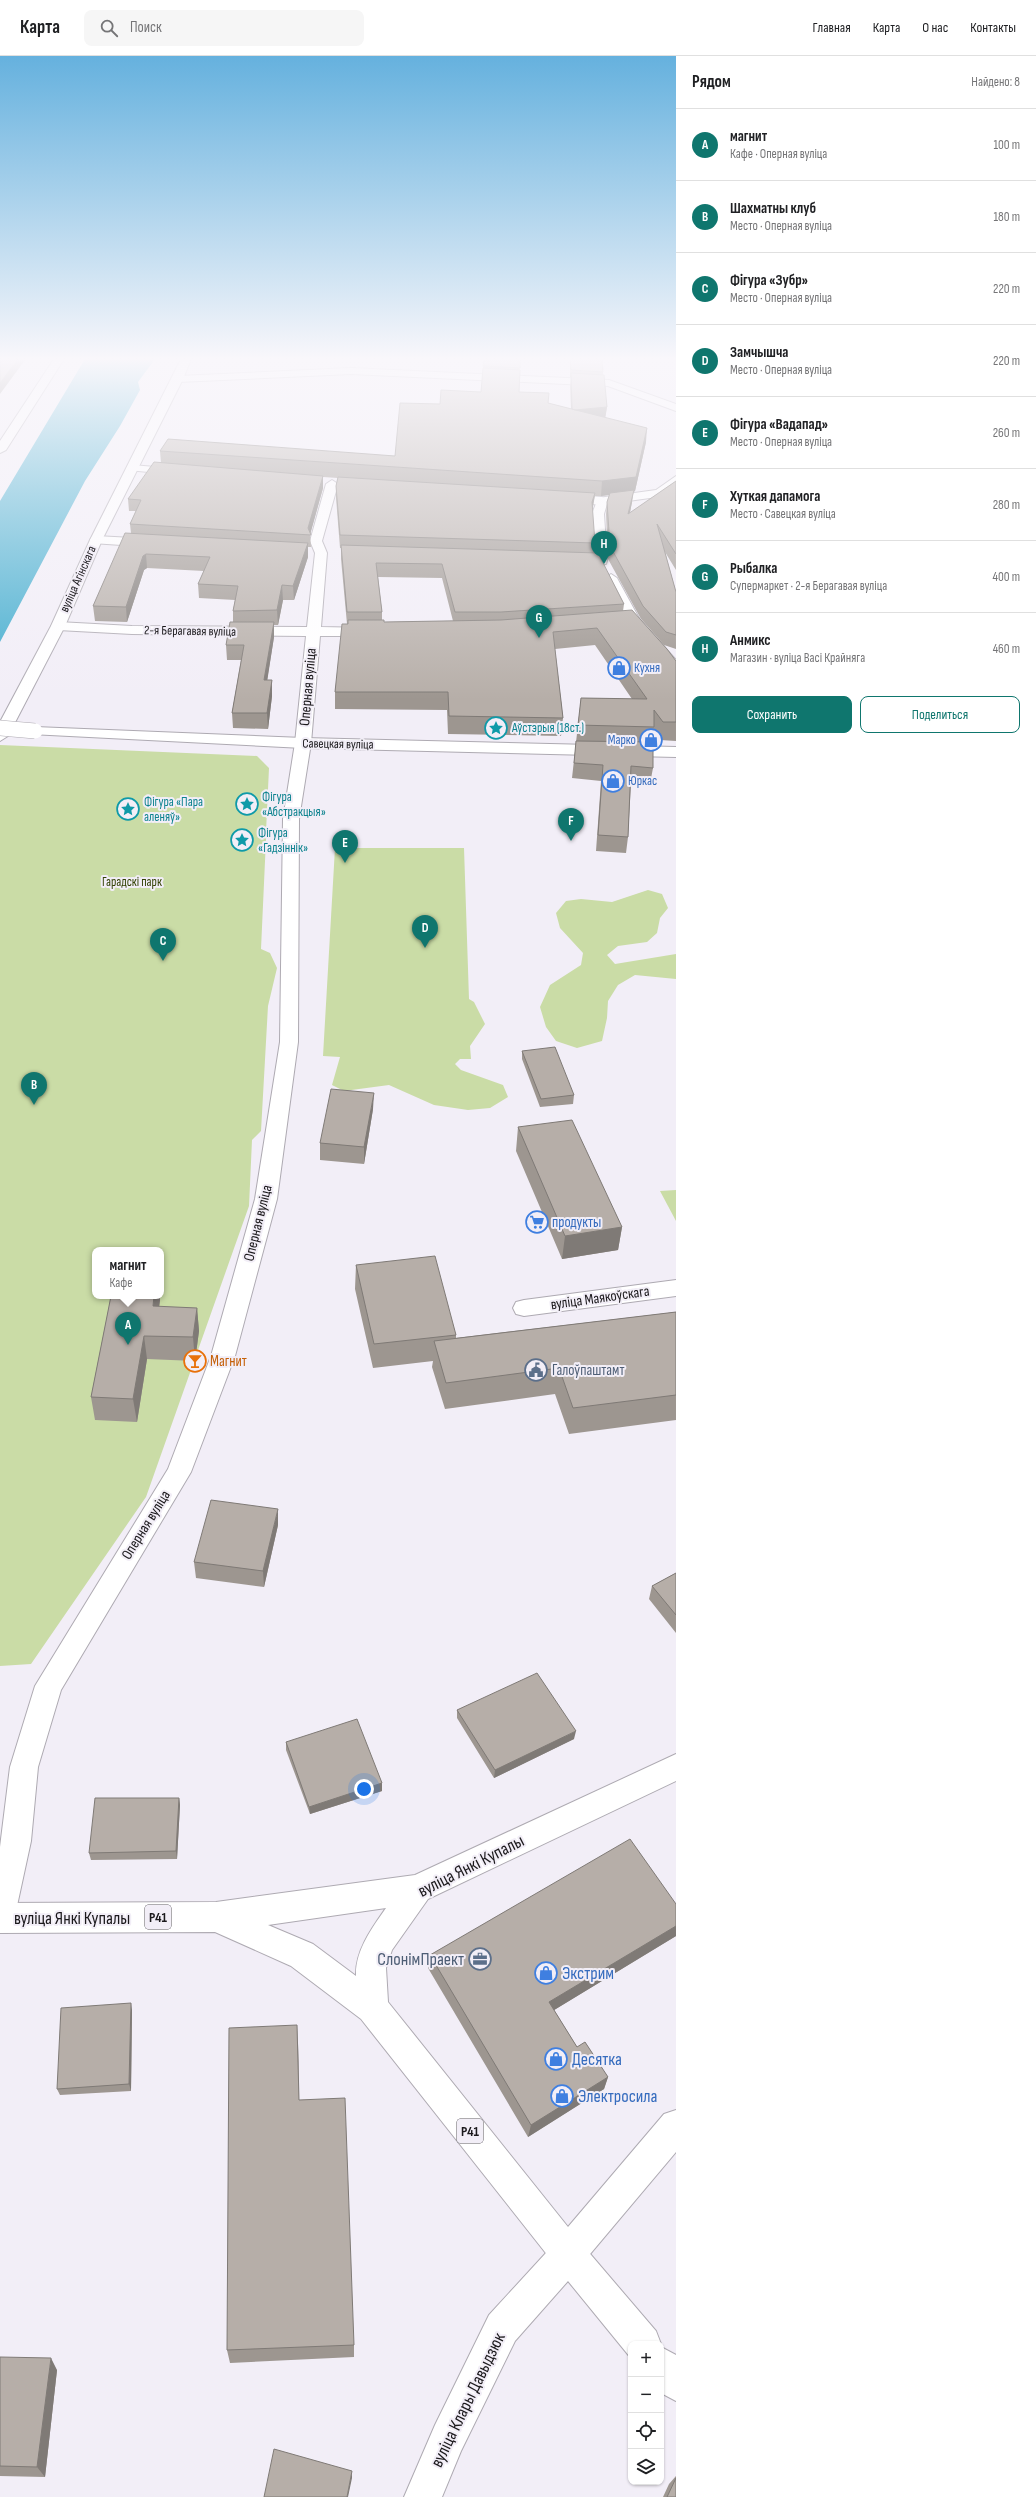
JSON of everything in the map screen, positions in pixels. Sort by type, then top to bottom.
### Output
[{"type":"street","name":"вуліца Агінскага","points":[[0,736],[58,626],[96,540],[130,473]]},
{"type":"street","points":[[660,493],[676,480]]},
{"type":"street","name":"Оперная вуліца","points":[[0,1917],[16,1841],[24,1767],[49,1686],[179,1472],[223,1356],[266,1198],[289,1042],[291,819],[303,743],[321,553],[316,541],[332,484]]},
{"type":"street","points":[[552,498],[602,501],[660,493],[676,497]]},
{"type":"street","points":[[602,501],[598,514],[595,561],[634,622],[676,669]]},
{"type":"street","points":[[96,540],[166,544]]},
{"type":"street","points":[[618,623],[634,622]]},
{"type":"street","name":"2-я Берагавая вуліца","points":[[58,626],[132,630],[383,632]]},
{"type":"street","name":"Савецкая вуліца","points":[[0,728],[35,731],[303,743],[676,752]]},
{"type":"street","name":"вуліца Маякоўскага","points":[[524,1308],[676,1288]]},
{"type":"street","name":"вуліца Янкі Купалы","points":[[372,2008],[371,1968],[380,1942],[416,1890],[676,1767]]},
{"type":"street","name":"Р41","points":[[216,1917],[416,1890]]},
{"type":"street","name":"вуліца Янкі Купалы","points":[[0,1917],[216,1917],[302,1955],[372,2008]]},
{"type":"street","name":"Р41","points":[[372,2008],[568,2254]]},
{"type":"street","name":"вуліца Клары Давыдзюк","points":[[423,2497],[448,2438],[502,2328],[568,2254],[676,2126]]},
{"type":"street","points":[[568,2254],[640,2341]]},
{"type":"street","points":[[664,2369],[676,2383]]},
{"type":"green space","name":"Гарадскі парк","points":[[0,745],[257,756],[269,768],[266,832],[268,833],[266,839],[261,949],[270,953],[277,968],[268,1006],[261,1131],[252,1140],[249,1206],[146,1497],[31,1664],[0,1666]]},
{"type":"green space","points":[[335,848],[464,848],[469,999],[474,1002],[485,1024],[470,1046],[471,1059],[460,1059],[455,1064],[461,1070],[503,1085],[508,1097],[490,1108],[468,1110],[434,1105],[389,1085],[344,1091],[332,1085],[340,1057],[323,1056]]},
{"type":"green space","points":[[648,890],[662,894],[668,908],[660,918],[657,933],[647,942],[618,946],[607,955],[615,964],[676,954],[676,979],[635,975],[618,985],[608,1001],[607,1018],[602,1041],[577,1048],[556,1041],[546,1027],[540,1007],[550,985],[581,965],[583,953],[560,928],[556,913],[566,901],[581,899],[612,902]]},
{"type":"green space","points":[[676,1190],[676,1221],[660,1191]]},
{"type":"water","points":[[17,473],[90,473],[0,642],[0,501]]},
{"type":"building","points":[[146,473],[286,473],[323,476],[308,528],[311,535],[130,524],[141,500],[128,499]]},
{"type":"building","points":[[483,473],[637,473],[636,477],[602,481]]},
{"type":"building","points":[[338,477],[595,493],[592,502],[595,543],[340,535],[336,486]]},
{"type":"building","points":[[676,481],[676,554],[657,524],[676,592],[676,635],[666,632],[643,606],[610,546],[607,502],[610,493],[634,490],[628,514]]},
{"type":"building","points":[[125,533],[308,543],[293,586],[282,585],[277,610],[233,611],[238,586],[198,584],[210,557],[146,554],[143,556],[126,607],[93,606]]},
{"type":"building","points":[[341,545],[598,553],[624,604],[501,612],[455,612],[442,564],[376,563],[382,612],[347,612]]},
{"type":"building","points":[[632,610],[676,661],[676,722],[663,722],[654,710],[654,727],[578,725],[581,698],[647,699],[597,628],[553,632],[563,718],[449,716],[448,692],[335,692],[342,624],[348,624],[348,620],[384,620],[384,622],[501,620]]},
{"type":"building","points":[[230,622],[274,622],[264,680],[272,680],[267,713],[232,713],[244,645],[226,645]]},
{"type":"building","points":[[576,741],[653,742],[653,768],[631,766],[628,837],[598,835],[603,765],[574,763]]},
{"type":"building","points":[[555,1047],[574,1095],[541,1099],[522,1051]]},
{"type":"building","points":[[331,1089],[374,1093],[364,1147],[320,1143]]},
{"type":"building","points":[[572,1120],[622,1227],[565,1236],[518,1127]]},
{"type":"building","points":[[435,1256],[456,1335],[374,1344],[356,1265]]},
{"type":"building","points":[[110,1299],[154,1299],[153,1306],[197,1308],[193,1337],[144,1336],[133,1399],[91,1397]]},
{"type":"building","points":[[676,1312],[676,1395],[573,1408],[559,1368],[446,1383],[434,1341]]},
{"type":"building","points":[[211,1500],[278,1509],[263,1571],[194,1562]]},
{"type":"building","points":[[676,1573],[676,1615],[652,1586]]},
{"type":"building","points":[[537,1673],[576,1731],[495,1770],[457,1710]]},
{"type":"building","points":[[357,1719],[382,1783],[309,1807],[286,1742]]},
{"type":"building","points":[[95,1798],[179,1798],[176,1851],[89,1853]]},
{"type":"building","points":[[630,1839],[676,1904],[676,1926],[549,2002],[577,2047],[585,2042],[608,2077],[531,2125],[430,1955]]},
{"type":"building","points":[[131,2003],[129,2084],[57,2089],[61,2008]]},
{"type":"building","points":[[297,2025],[299,2100],[345,2098],[354,2345],[227,2350],[229,2028]]},
{"type":"building","points":[[0,2357],[51,2358],[37,2467],[0,2466]]},
{"type":"building","points":[[274,2449],[352,2471],[347,2497],[264,2497]]},
{"type":"building","points":[[676,2478],[676,2497],[667,2497]]},
{"type":"place","name":"Анмикс","points":[[604,564]]},
{"type":"place","name":"Рыбалка","points":[[539,638]]},
{"type":"place","name":"Кухня","points":[[619,668]]},
{"type":"place","name":"Аўстэрыя (18ст.)","points":[[496,728]]},
{"type":"place","name":"Марко","points":[[651,740]]},
{"type":"place","name":"Юркас","points":[[613,781]]},
{"type":"place","name":"Фігура «Абстракцыя»","points":[[247,804]]},
{"type":"place","name":"Фігура «Пара аленяў»","points":[[128,809]]},
{"type":"place","name":"Фігура «Гадзіннік»","points":[[242,840]]},
{"type":"place","name":"Хуткая дапамога","points":[[571,841]]},
{"type":"place","name":"Фігура «Вадапад»","points":[[345,863]]},
{"type":"place","name":"Замчышча","points":[[425,948]]},
{"type":"place","name":"Фігура «Зубр»","points":[[163,961]]},
{"type":"place","name":"Шахматны клуб","points":[[34,1105]]},
{"type":"place","name":"продукты","points":[[537,1222]]},
{"type":"place","name":"магнит","points":[[128,1345]]},
{"type":"place","name":"Магнит","points":[[195,1361]]},
{"type":"place","name":"Галоўпаштамт","points":[[536,1370]]},
{"type":"place","name":"СлонімПраект","points":[[480,1959]]},
{"type":"place","name":"Экстрим","points":[[546,1973]]},
{"type":"place","name":"Десятка","points":[[556,2059]]},
{"type":"place","name":"Электросила","points":[[562,2096]]}]
